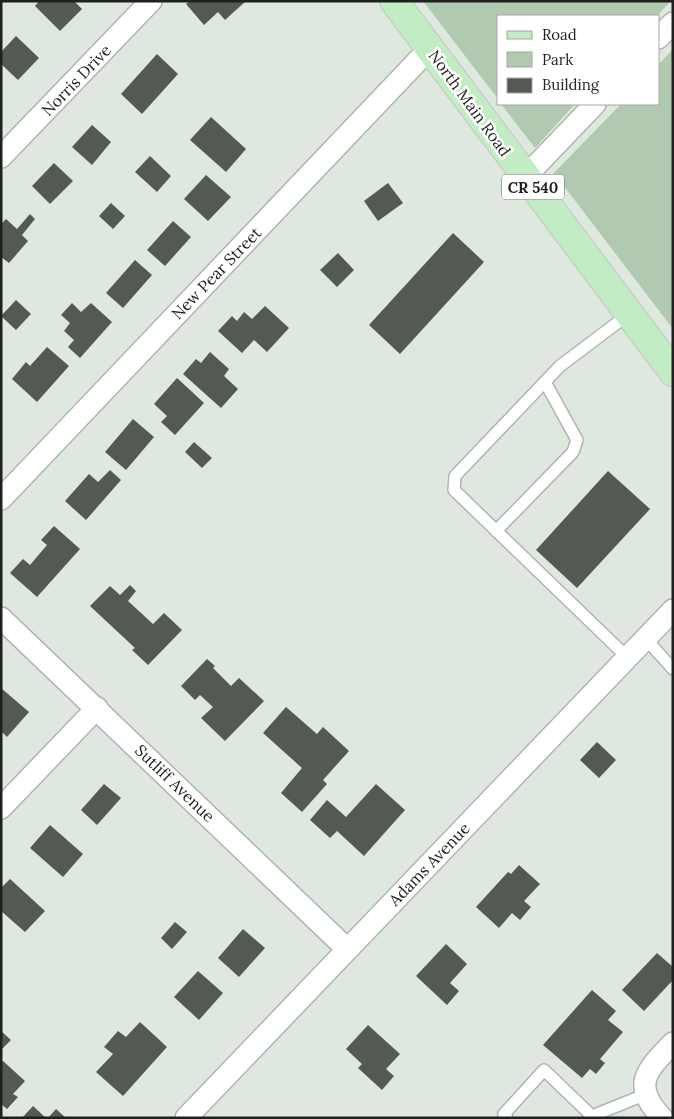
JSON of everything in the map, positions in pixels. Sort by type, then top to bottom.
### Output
[{"type":"main road","name":"North Main Road","points":[[394,1],[673,372]]},
{"type":"street","name":"Norris Drive","points":[[1,157],[151,1]]},
{"type":"street","points":[[659,37],[673,22]]},
{"type":"street","name":"New Pear Street","points":[[1,499],[430,48]]},
{"type":"street","points":[[525,177],[594,105]]},
{"type":"street","name":"Adams Avenue","points":[[186,1118],[673,610]]},
{"type":"street","name":"Sutliff Avenue","points":[[1,618],[347,949]]},
{"type":"street","points":[[1,808],[97,708]]},
{"type":"street","points":[[662,1118],[644,1095],[643,1082],[647,1072],[673,1044]]},
{"type":"lane","points":[[627,656],[454,490],[455,476],[560,366],[629,314]]},
{"type":"lane","points":[[496,531],[573,452],[577,440],[545,382]]},
{"type":"lane","points":[[645,638],[673,669]]},
{"type":"lane","points":[[507,1118],[504,1114],[544,1070],[593,1117],[644,1095]]},
{"type":"green space","points":[[423,1],[671,1],[658,15],[497,15],[497,98]]},
{"type":"green space","points":[[673,49],[673,329],[554,173],[620,105],[659,105],[659,64]]},
{"type":"green space","points":[[502,105],[574,105],[535,148]]},
{"type":"building","points":[[39,1],[74,1],[82,9],[60,31],[35,6]]},
{"type":"building","points":[[190,1],[246,1],[225,20],[218,12],[204,25],[186,4]]},
{"type":"building","points":[[16,36],[39,58],[18,80],[1,64],[1,52]]},
{"type":"building","points":[[157,54],[178,74],[142,114],[121,94]]},
{"type":"building","points":[[211,117],[246,149],[226,172],[190,140]]},
{"type":"building","points":[[92,125],[111,142],[92,165],[72,147]]},
{"type":"building","points":[[150,156],[171,176],[157,192],[135,172]]},
{"type":"building","points":[[54,163],[73,181],[50,204],[32,186]]},
{"type":"building","points":[[206,175],[231,197],[208,221],[184,199]]},
{"type":"building","points":[[388,183],[403,203],[378,221],[364,201]]},
{"type":"building","points":[[111,203],[125,216],[113,229],[99,216]]},
{"type":"building","points":[[30,214],[35,219],[22,235],[28,241],[9,263],[1,257],[1,224],[6,219],[17,229]]},
{"type":"building","points":[[173,221],[191,237],[165,266],[147,250]]},
{"type":"building","points":[[453,233],[484,262],[400,354],[369,325]]},
{"type":"building","points":[[338,253],[354,270],[337,287],[320,270]]},
{"type":"building","points":[[135,260],[152,275],[123,308],[106,293]]},
{"type":"building","points":[[16,300],[31,314],[16,330],[1,316]]},
{"type":"building","points":[[72,303],[81,312],[91,303],[112,322],[80,358],[68,347],[74,340],[64,331],[70,323],[61,315]]},
{"type":"building","points":[[265,306],[289,328],[267,352],[254,340],[242,353],[218,331],[232,316],[237,321],[244,312],[252,319]]},
{"type":"building","points":[[47,347],[69,366],[37,402],[12,379],[26,362],[30,366]]},
{"type":"building","points":[[210,352],[229,369],[224,376],[238,389],[221,408],[183,374],[196,359],[201,363]]},
{"type":"building","points":[[177,378],[204,403],[175,435],[161,422],[167,416],[154,404]]},
{"type":"building","points":[[133,419],[154,437],[126,470],[105,452]]},
{"type":"building","points":[[194,442],[212,458],[202,468],[185,452]]},
{"type":"building","points":[[110,470],[121,480],[86,520],[65,501],[89,474],[98,482]]},
{"type":"building","points":[[608,471],[650,509],[577,588],[536,550]]},
{"type":"building","points":[[54,526],[80,549],[37,597],[10,573],[23,559],[30,565],[47,545],[41,540]]},
{"type":"building","points":[[130,585],[136,591],[128,601],[153,624],[164,613],[182,630],[148,665],[132,650],[135,648],[90,606],[110,586],[120,595]]},
{"type":"building","points":[[207,659],[231,686],[239,678],[264,701],[225,741],[201,718],[213,707],[200,695],[195,700],[181,686]]},
{"type":"building","points":[[1,688],[29,712],[7,737],[1,731]]},
{"type":"building","points":[[286,707],[317,734],[323,727],[349,751],[323,780],[327,784],[302,812],[281,793],[302,768],[263,733]]},
{"type":"building","points":[[597,742],[616,760],[599,778],[580,760]]},
{"type":"building","points":[[104,784],[121,798],[97,825],[81,810]]},
{"type":"building","points":[[376,784],[405,810],[364,856],[337,831],[330,838],[310,820],[327,800],[346,817]]},
{"type":"building","points":[[50,825],[83,854],[63,877],[30,848]]},
{"type":"building","points":[[519,865],[540,884],[524,901],[531,907],[520,920],[512,913],[499,928],[476,907],[508,872],[511,874]]},
{"type":"building","points":[[10,879],[45,911],[25,932],[1,911],[1,888]]},
{"type":"building","points":[[175,922],[187,932],[172,949],[161,938]]},
{"type":"building","points":[[243,929],[265,948],[239,977],[218,958]]},
{"type":"building","points":[[446,944],[467,964],[450,983],[459,991],[447,1005],[416,976]]},
{"type":"building","points":[[657,953],[673,967],[673,980],[644,1011],[622,990]]},
{"type":"building","points":[[198,971],[223,993],[199,1020],[174,997]]},
{"type":"building","points":[[592,990],[616,1011],[608,1020],[623,1032],[600,1059],[605,1063],[596,1074],[590,1069],[582,1078],[543,1045]]},
{"type":"building","points":[[140,1022],[167,1047],[123,1096],[96,1072],[113,1054],[104,1047],[118,1031],[126,1037]]},
{"type":"building","points":[[368,1025],[400,1054],[386,1069],[394,1076],[382,1090],[358,1068],[362,1064],[346,1049]]},
{"type":"building","points":[[1,1031],[11,1040],[1,1050]]},
{"type":"building","points":[[3,1061],[25,1081],[13,1094],[18,1097],[7,1109],[1,1104],[1,1063]]},
{"type":"building","points":[[33,1106],[46,1118],[22,1118]]},
{"type":"building","points":[[56,1109],[66,1118],[48,1118]]}]
